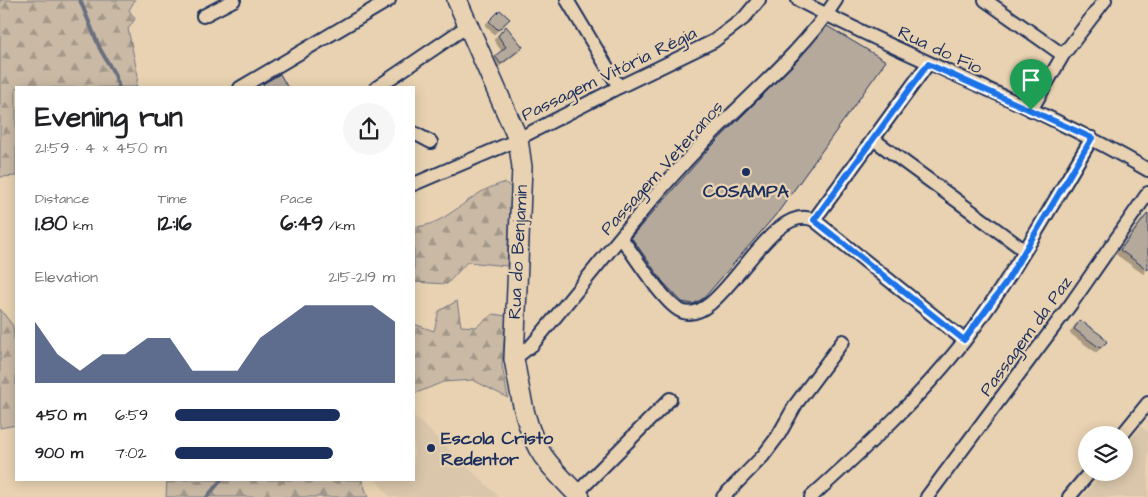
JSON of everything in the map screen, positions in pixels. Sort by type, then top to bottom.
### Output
[{"type":"main road","name":"Rua do Benjamin","points":[[457,0],[518,139],[522,167],[514,359],[525,410],[535,442],[552,468],[578,495]]},
{"type":"street","points":[[203,16],[234,0]]},
{"type":"street","points":[[243,86],[389,0]]},
{"type":"street","points":[[567,0],[619,87]]},
{"type":"street","name":"Passagem Vitória Régia","points":[[415,184],[518,139],[714,41],[744,18],[759,0]]},
{"type":"street","name":"Rua do Fio","points":[[798,0],[928,64],[1092,138],[1148,170]]},
{"type":"street","name":"Passagem Veteranos","points":[[514,359],[532,346],[622,239],[653,198],[701,145],[778,68],[826,15],[836,0]]},
{"type":"street","points":[[984,0],[1063,55]]},
{"type":"street","points":[[1031,110],[1063,55],[1105,0]]},
{"type":"street","points":[[379,86],[469,25]]},
{"type":"street","points":[[814,220],[928,64]]},
{"type":"street","points":[[415,133],[431,142]]},
{"type":"street","points":[[811,497],[868,445],[941,369],[964,340],[1005,284],[1092,138]]},
{"type":"street","points":[[873,139],[1024,250]]},
{"type":"street","name":"Passagem da Paz","points":[[927,497],[1066,312],[1148,193]]},
{"type":"street","points":[[622,239],[665,297],[679,310],[691,312],[703,309],[713,302],[742,267],[783,226],[794,219],[805,216],[814,220],[964,340]]},
{"type":"street","points":[[723,497],[763,456],[778,436],[796,404],[843,341]]},
{"type":"street","points":[[578,495],[670,399]]},
{"type":"street","points":[[1129,426],[1148,403]]},
{"type":"street","points":[[1069,497],[1082,481]]},
{"type":"shaded area","name":"Escola Cristo Redentor","points":[[415,417],[499,497],[390,497],[377,481],[415,481]]},
{"type":"shaded area","points":[[1141,427],[1148,432],[1148,497],[1082,497],[1096,481],[1133,481],[1133,436]]},
{"type":"green space","points":[[0,0],[135,0],[129,10],[135,19],[128,29],[138,76],[136,86],[15,86],[15,176],[0,177]]},
{"type":"green space","points":[[505,182],[511,188],[507,266],[467,262],[447,284],[415,282],[415,227],[424,226],[442,219],[491,187]]},
{"type":"green space","points":[[457,301],[461,326],[476,327],[493,314],[506,316],[502,365],[508,398],[473,380],[443,382],[415,394],[415,324],[434,331],[439,311]]},
{"type":"green space","points":[[0,309],[13,326],[15,347],[15,425],[0,428]]},
{"type":"green space","points":[[167,481],[362,481],[368,497],[166,497]]},
{"type":"building","points":[[500,10],[510,19],[498,30],[489,21]]},
{"type":"building","points":[[506,26],[523,47],[501,64],[495,56],[506,47],[498,36]]},
{"type":"building","name":"COSAMPA","points":[[827,26],[886,61],[779,211],[704,298],[693,304],[682,302],[663,282],[631,237],[707,151],[796,62]]},
{"type":"building","points":[[280,74],[287,86],[264,86],[263,84]]},
{"type":"building","points":[[1148,213],[1148,270],[1120,250]]},
{"type":"building","points":[[1080,320],[1101,335],[1107,342],[1100,348],[1074,329]]},
{"type":"waterway","points":[[80,0],[100,49],[115,75],[118,86]]},
{"type":"waterway","points":[[207,497],[220,481]]},
{"type":"place","name":"COSAMPA","points":[[746,172]]},
{"type":"place","name":"Escola Cristo Redentor","points":[[431,448]]},
{"type":"route","points":[[928,64],[1031,110],[1092,138],[1005,284],[964,340],[814,220],[928,64]]}]
